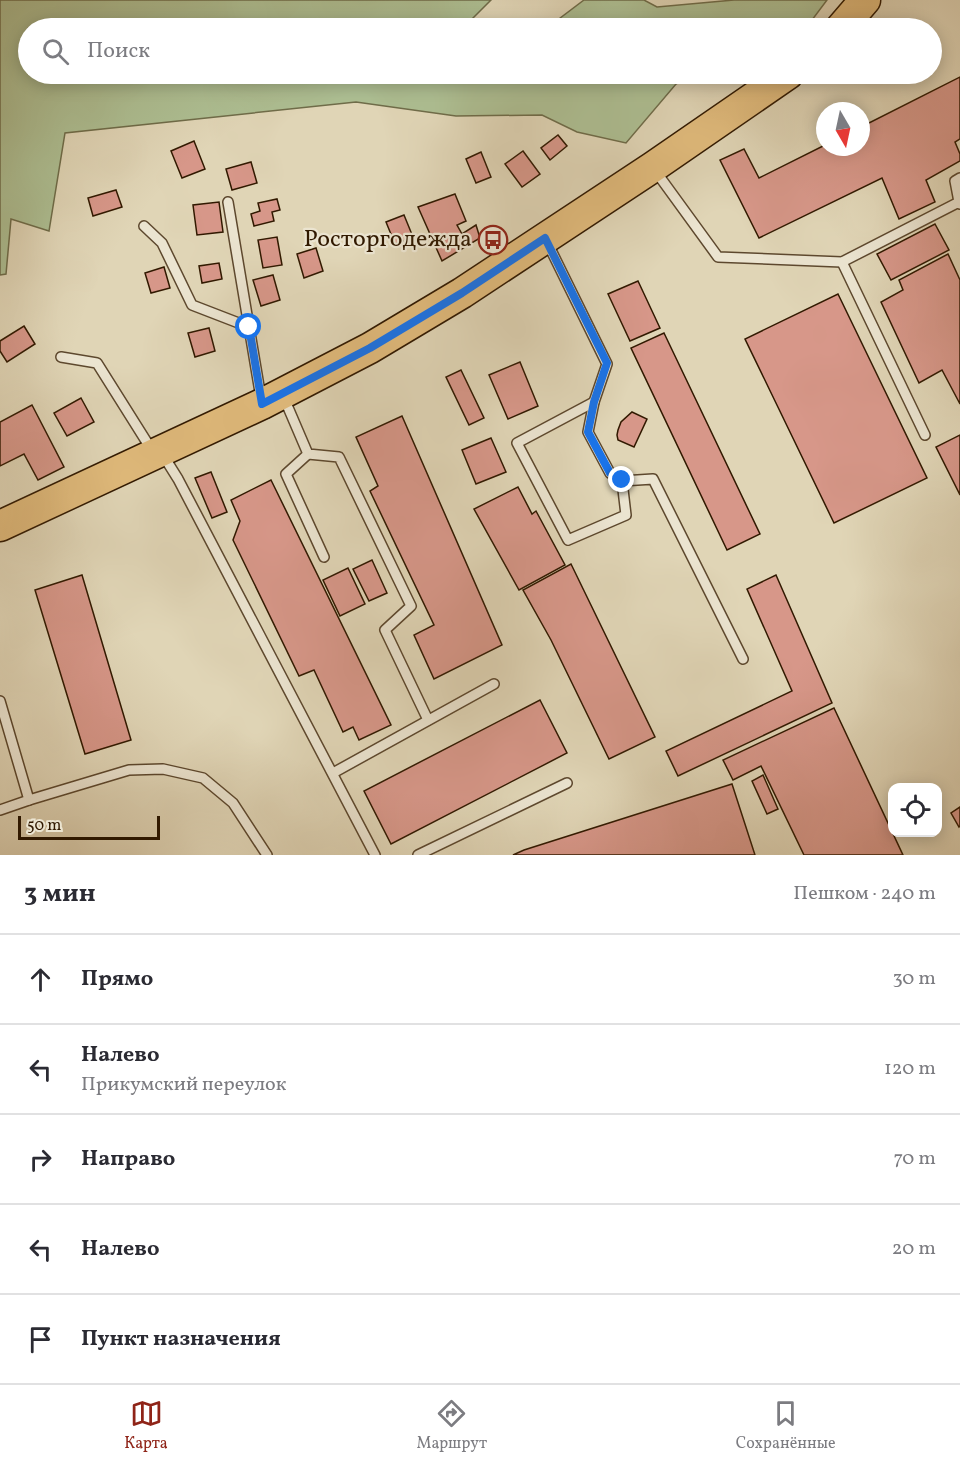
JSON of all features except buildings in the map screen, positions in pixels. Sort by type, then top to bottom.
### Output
[{"type":"main road","points":[[850,18],[866,0]]},
{"type":"main road","points":[[0,526],[272,399],[370,348],[462,293],[773,84]]},
{"type":"lane","points":[[653,167],[717,257],[842,262],[959,202],[955,181],[960,178]]},
{"type":"lane","points":[[228,202],[249,327],[272,399],[308,454]]},
{"type":"lane","points":[[144,226],[162,243],[192,305],[249,327]]},
{"type":"lane","points":[[545,238],[607,363],[594,402],[588,432],[610,473],[622,480],[653,479],[743,659]]},
{"type":"lane","points":[[842,262],[925,435]]},
{"type":"lane","points":[[61,357],[98,363],[157,452],[178,479],[375,855]]},
{"type":"lane","points":[[594,402],[517,443],[568,540],[626,515],[622,480]]},
{"type":"lane","points":[[324,557],[286,474],[308,454],[339,457],[411,606],[385,630],[428,720]]},
{"type":"lane","points":[[333,773],[494,684]]},
{"type":"lane","points":[[0,701],[29,800]]},
{"type":"lane","points":[[0,810],[129,770],[163,770],[203,778],[233,803],[267,855]]},
{"type":"lane","points":[[418,855],[567,783]]},
{"type":"green space","points":[[0,0],[491,0],[473,18],[18,18],[18,84],[676,84],[626,143],[577,132],[542,115],[456,116],[356,102],[65,133],[49,231],[11,219],[6,274],[0,275]]},
{"type":"green space","points":[[584,0],[644,0],[657,7],[734,0],[827,0],[814,18],[560,18]]},
{"type":"place","name":"Росторгодежда","points":[[493,240]]},
{"type":"route","points":[[249,327],[262,404],[370,348],[462,293],[545,238],[607,363],[594,402],[588,432],[610,473],[622,480]]}]
